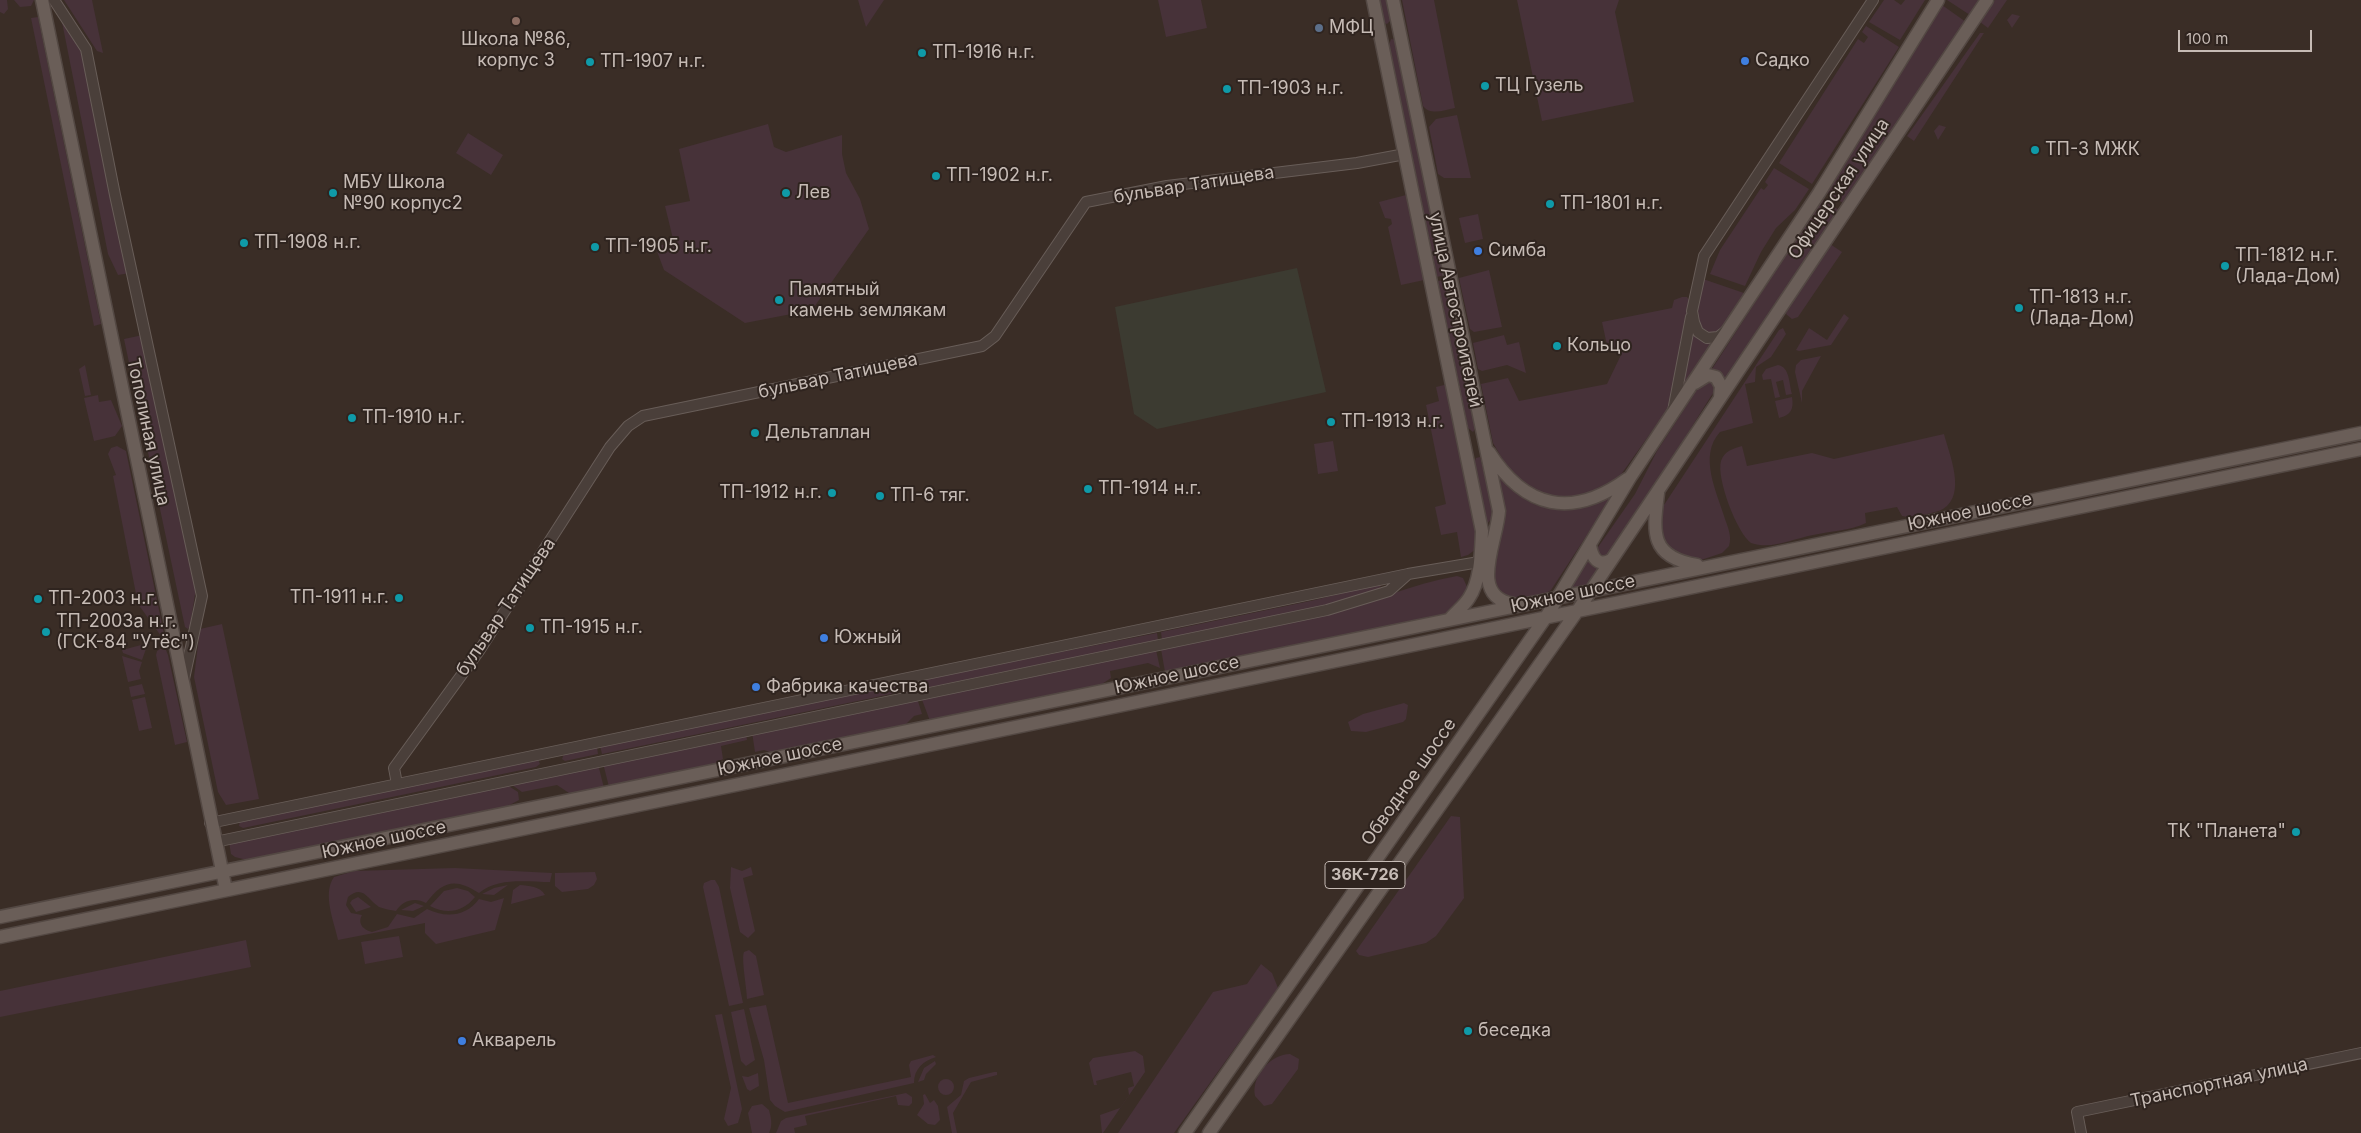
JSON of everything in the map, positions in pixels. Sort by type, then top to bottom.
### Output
[{"type":"main road","name":"Тополиная улица","points":[[42,0],[210,823],[226,890]]},
{"type":"main road","name":"улица Автостроителей","points":[[1373,0],[1482,531],[1490,591],[1502,602],[1518,605]]},
{"type":"main road","name":"улица Автостроителей","points":[[1393,0],[1499,511],[1485,561],[1474,588],[1469,598],[1450,619]]},
{"type":"main road","name":"Офицерская улица","points":[[1558,597],[1631,476],[1819,193],[1938,0]]},
{"type":"main road","name":"Офицерская улица","points":[[1578,610],[1987,0]]},
{"type":"main road","points":[[1379,32],[1399,28]]},
{"type":"main road","name":"Офицерская улица","points":[[1690,388],[1702,377],[1712,375],[1719,380],[1721,386],[1720,397]]},
{"type":"main road","name":"Южное шоссе","points":[[0,917],[2361,433]]},
{"type":"main road","points":[[1463,439],[1483,440]]},
{"type":"main road","name":"улица Автостроителей","points":[[1483,440],[1509,479],[1523,491],[1545,502],[1568,504],[1594,498],[1631,476]]},
{"type":"main road","name":"Южное шоссе","points":[[0,937],[2361,449]]},
{"type":"main road","name":"Офицерская улица","points":[[1658,490],[1655,531],[1660,546],[1677,561],[1705,566]]},
{"type":"main road","points":[[1590,545],[1592,555],[1597,561],[1604,563],[1612,560]]},
{"type":"main road","name":"Обводное шоссе","points":[[1185,1133],[1546,617],[1558,597]]},
{"type":"main road","name":"36К-726","points":[[1209,1133],[1578,610]]},
{"type":"street","points":[[54,0],[86,49],[115,194],[202,596],[182,684]]},
{"type":"street","name":"Офицерская улица","points":[[1672,414],[1704,256],[1873,0]]},
{"type":"street","name":"бульвар Татищева","points":[[397,784],[394,768],[478,651],[610,447],[628,426],[643,416],[982,346],[995,336],[1086,202],[1167,186],[1357,164],[1404,154]]},
{"type":"street","points":[[1692,311],[1696,327],[1702,335],[1712,338],[1728,330]]},
{"type":"street","points":[[210,823],[1408,574],[1485,561]]},
{"type":"street","points":[[215,842],[1327,610],[1389,591],[1408,574]]},
{"type":"street","name":"Транспортная улица","points":[[2081,1133],[2077,1112],[2361,1054]]},
{"type":"shaded area","points":[[0,0],[7,0],[8,9],[4,14],[0,12]]},
{"type":"shaded area","points":[[14,0],[34,0],[31,6],[20,7]]},
{"type":"shaded area","points":[[64,0],[92,0],[103,53],[97,51]]},
{"type":"shaded area","points":[[858,0],[884,0],[866,27]]},
{"type":"shaded area","points":[[1158,0],[1201,0],[1207,28],[1166,37]]},
{"type":"shaded area","points":[[1378,0],[1387,0],[1391,20],[1387,24],[1384,23]]},
{"type":"shaded area","points":[[1402,0],[1434,0],[1455,108],[1434,112],[1423,106]]},
{"type":"shaded area","points":[[1517,0],[1619,0],[1615,12],[1634,102],[1542,121]]},
{"type":"shaded area","points":[[1884,0],[1894,0],[1901,5],[1905,0],[1925,0],[1900,40],[1869,22]]},
{"type":"shaded area","points":[[1947,0],[1981,0],[1970,15]]},
{"type":"shaded area","points":[[1995,0],[2007,0],[1988,28],[1980,22]]},
{"type":"shaded area","points":[[1942,5],[1966,22],[1843,203],[1827,193]]},
{"type":"shaded area","points":[[2012,14],[2020,16],[2012,28],[2007,20]]},
{"type":"shaded area","points":[[38,17],[101,324],[94,326],[31,18]]},
{"type":"shaded area","points":[[61,17],[85,51],[130,273],[118,275],[108,254]]},
{"type":"shaded area","points":[[1866,26],[1899,47],[1812,184],[1779,163],[1858,39],[1864,43],[1868,37],[1862,32]]},
{"type":"shaded area","points":[[1980,33],[1984,33],[1914,141],[1907,136]]},
{"type":"shaded area","points":[[1391,39],[1396,40],[1445,275],[1437,277],[1389,45]]},
{"type":"shaded area","points":[[1457,115],[1471,178],[1444,178],[1438,174],[1429,127],[1436,119]]},
{"type":"shaded area","points":[[768,124],[774,147],[786,152],[842,135],[842,154],[846,173],[860,199],[869,229],[812,310],[745,323],[664,270],[655,246],[674,243],[665,206],[690,201],[679,149]]},
{"type":"shaded area","points":[[1939,125],[1946,127],[1938,140],[1934,131]]},
{"type":"shaded area","points":[[468,133],[503,155],[491,175],[456,153]]},
{"type":"shaded area","points":[[1774,168],[1809,189],[1795,210],[1776,228],[1761,252],[1745,286],[1710,274],[1720,250],[1761,188],[1764,190],[1768,185],[1765,182]]},
{"type":"shaded area","points":[[1408,196],[1429,279],[1401,285],[1388,227],[1392,224],[1391,219],[1385,218],[1379,202]]},
{"type":"shaded area","points":[[1822,199],[1839,210],[1723,383],[1710,372]]},
{"type":"shaded area","points":[[1478,214],[1483,239],[1465,243],[1459,218]]},
{"type":"shaded area","points":[[1830,244],[1842,252],[1798,317],[1792,319],[1786,314],[1787,309]]},
{"type":"shaded area","points":[[1297,268],[1326,392],[1157,429],[1134,414],[1115,307]]},
{"type":"shaded area","points":[[1489,270],[1502,327],[1474,332],[1470,329],[1459,278]]},
{"type":"shaded area","points":[[1703,279],[1744,293],[1723,328],[1712,333],[1701,329],[1696,317]]},
{"type":"shaded area","points":[[1446,280],[1476,427],[1473,432],[1468,428],[1438,281]]},
{"type":"shaded area","points":[[1687,297],[1691,302],[1672,403],[1620,476],[1612,483],[1586,497],[1542,496],[1513,477],[1493,443],[1481,384],[1508,378],[1519,401],[1607,384],[1621,355],[1608,350],[1602,322],[1672,308],[1674,300]]},
{"type":"shaded area","points":[[1844,314],[1849,318],[1831,345],[1796,350],[1809,328],[1827,340]]},
{"type":"shaded area","points":[[1783,328],[1786,334],[1771,357],[1756,367],[1755,382],[1745,384],[1753,423],[1720,432],[1710,452],[1711,474],[1729,532],[1729,546],[1722,553],[1701,560],[1689,561],[1670,552],[1658,529],[1662,508],[1779,330]]},
{"type":"shaded area","points":[[1692,331],[1715,341],[1682,391]]},
{"type":"shaded area","points":[[143,335],[196,588],[188,629],[185,627],[124,339]]},
{"type":"shaded area","points":[[1504,335],[1507,345],[1519,342],[1526,373],[1507,365],[1482,371],[1478,369],[1473,343]]},
{"type":"shaded area","points":[[1821,356],[1802,391],[1802,403],[1795,372],[1796,365],[1801,360]]},
{"type":"shaded area","points":[[85,365],[91,395],[85,396],[79,369]]},
{"type":"shaded area","points":[[1778,365],[1782,366],[1787,372],[1792,394],[1786,395],[1783,380],[1776,382],[1780,397],[1775,398],[1771,379],[1763,380],[1762,375],[1766,369]]},
{"type":"shaded area","points":[[1706,380],[1715,382],[1715,390],[1609,558],[1603,559],[1596,550],[1635,494],[1657,451],[1698,388]]},
{"type":"shaded area","points":[[1447,386],[1478,532],[1476,549],[1468,555],[1461,557],[1457,532],[1441,535],[1435,507],[1446,504],[1426,405],[1439,401],[1436,387]]},
{"type":"shaded area","points":[[98,395],[99,402],[111,400],[122,426],[115,436],[94,441],[84,398]]},
{"type":"shaded area","points":[[1792,397],[1791,411],[1779,418],[1775,401]]},
{"type":"shaded area","points":[[1944,434],[1952,463],[1955,484],[1954,494],[1950,502],[1943,509],[1908,517],[1902,516],[1897,507],[1865,513],[1866,523],[1853,528],[1813,535],[1774,545],[1751,543],[1745,537],[1729,505],[1720,469],[1721,461],[1725,454],[1742,446],[1747,466],[1812,453],[1834,459]]},
{"type":"shaded area","points":[[1333,441],[1338,471],[1318,474],[1314,444]]},
{"type":"shaded area","points":[[117,446],[126,451],[165,639],[138,604],[113,476],[116,475],[108,454],[111,448]]},
{"type":"shaded area","points":[[1480,457],[1493,508],[1492,518],[1487,524],[1474,463],[1476,458]]},
{"type":"shaded area","points":[[1495,466],[1505,481],[1526,500],[1544,507],[1553,508],[1566,505],[1619,486],[1551,590],[1546,593],[1515,600],[1503,599],[1490,575],[1505,517]]},
{"type":"shaded area","points":[[1589,555],[1604,567],[1592,584],[1568,590]]},
{"type":"shaded area","points":[[1457,576],[1463,578],[1468,589],[1453,612],[1165,672],[1161,649],[1326,615],[1423,584]]},
{"type":"shaded area","points":[[1378,584],[1381,585],[1379,589],[1318,607],[1162,640],[1161,632],[1315,600]]},
{"type":"shaded area","points":[[222,624],[259,799],[226,805],[218,792],[194,677],[200,629]]},
{"type":"shaded area","points":[[1157,633],[1158,640],[925,688],[921,684],[925,679]]},
{"type":"shaded area","points":[[145,644],[146,649],[142,660],[123,653],[122,650]]},
{"type":"shaded area","points":[[160,649],[166,650],[168,655],[187,742],[175,745],[156,655]]},
{"type":"shaded area","points":[[1156,650],[1160,668],[1148,663],[1110,671],[1111,678],[1099,686],[930,721],[921,697]]},
{"type":"shaded area","points":[[122,656],[142,662],[139,671],[141,679],[128,682]]},
{"type":"shaded area","points":[[142,684],[145,694],[131,697],[129,687]]},
{"type":"shaded area","points":[[896,685],[900,689],[896,693],[602,754],[600,746]]},
{"type":"shaded area","points":[[145,697],[152,728],[139,731],[132,700]]},
{"type":"shaded area","points":[[917,698],[922,714],[914,716],[904,726],[773,753],[764,750],[755,752],[752,732]]},
{"type":"shaded area","points":[[1404,703],[1408,705],[1406,719],[1403,722],[1366,732],[1351,731],[1348,722],[1363,714]]},
{"type":"shaded area","points":[[746,733],[747,740],[721,746],[723,759],[710,766],[609,787],[603,763]]},
{"type":"shaded area","points":[[597,747],[598,754],[565,761],[562,759],[564,754]]},
{"type":"shaded area","points":[[538,759],[540,764],[536,767],[243,828],[239,826],[240,821]]},
{"type":"shaded area","points":[[598,764],[604,788],[572,795],[557,785],[522,792],[508,782]]},
{"type":"shaded area","points":[[504,783],[518,792],[519,800],[504,808],[247,860],[231,854],[229,842]]},
{"type":"shaded area","points":[[1451,816],[1460,817],[1464,898],[1436,936],[1426,943],[1368,957],[1359,955],[1356,951]]},
{"type":"shaded area","points":[[731,867],[742,871],[751,867],[753,875],[743,878],[755,931],[748,938],[740,932],[730,888]]},
{"type":"shaded area","points":[[455,868],[552,873],[550,882],[504,882],[479,893],[463,885],[450,884],[438,890],[426,903],[418,900],[406,902],[396,911],[379,907],[362,893],[353,893],[348,897],[346,905],[351,913],[362,915],[360,921],[362,926],[372,932],[388,927],[397,914],[414,918],[427,909],[441,914],[455,914],[468,909],[479,899],[491,902],[504,898],[495,930],[436,944],[425,933],[425,923],[338,940],[329,899],[329,891],[334,877],[354,871]]},
{"type":"shaded area","points":[[595,872],[597,879],[594,885],[588,889],[562,892],[555,886],[555,873]]},
{"type":"shaded area","points":[[715,880],[719,887],[743,1003],[729,1006],[703,887],[704,883]]},
{"type":"shaded area","points":[[508,885],[494,895],[482,894],[494,888]]},
{"type":"shaded area","points":[[520,885],[537,888],[545,895],[511,904],[513,890]]},
{"type":"shaded area","points":[[457,888],[468,891],[475,897],[460,909],[449,911],[430,906],[444,891]]},
{"type":"shaded area","points":[[358,897],[371,907],[356,912],[350,903]]},
{"type":"shaded area","points":[[415,903],[424,906],[413,911],[401,910]]},
{"type":"shaded area","points":[[399,936],[403,957],[365,964],[361,942]]},
{"type":"shaded area","points":[[246,940],[251,967],[0,1017],[0,991]]},
{"type":"shaded area","points":[[749,950],[756,956],[764,995],[747,999],[743,955],[744,952]]},
{"type":"shaded area","points":[[1261,964],[1272,973],[1278,988],[1174,1133],[1118,1133],[1213,992],[1247,984]]},
{"type":"shaded area","points":[[766,1005],[788,1103],[911,1077],[909,1065],[911,1061],[933,1055],[936,1057],[920,1066],[914,1078],[914,1083],[785,1112],[775,1106],[770,1100],[764,1060],[749,1008]]},
{"type":"shaded area","points":[[744,1009],[755,1060],[746,1066],[741,1061],[731,1012]]},
{"type":"shaded area","points":[[722,1014],[742,1109],[738,1123],[728,1126],[724,1119],[731,1088],[715,1015]]},
{"type":"shaded area","points":[[1135,1051],[1143,1056],[1145,1072],[1103,1133],[1102,1133],[1100,1115],[1120,1108],[1129,1095],[1128,1088],[1134,1086],[1131,1072],[1096,1081],[1097,1085],[1094,1085],[1089,1063],[1093,1058]]},
{"type":"shaded area","points":[[1290,1054],[1299,1059],[1298,1069],[1272,1104],[1264,1106],[1255,1096],[1256,1081],[1259,1074],[1276,1058]]},
{"type":"shaded area","points":[[935,1061],[936,1064],[926,1074],[924,1080],[918,1082],[924,1068]]},
{"type":"shaded area","points":[[997,1072],[997,1075],[971,1082],[953,1113],[957,1133],[952,1133],[947,1107],[961,1095],[964,1081]]},
{"type":"shaded area","points":[[758,1073],[759,1086],[750,1091],[747,1089],[742,1076],[748,1077]]},
{"type":"shaded area","points":[[943,1079],[949,1079],[954,1084],[952,1093],[943,1095],[938,1090],[938,1084]]},
{"type":"shaded area","points":[[906,1093],[912,1097],[912,1103],[909,1106],[898,1105],[896,1096],[805,1116],[807,1125],[794,1128],[795,1133],[776,1133],[781,1121],[786,1118]]},
{"type":"shaded area","points":[[925,1094],[930,1103],[934,1100],[938,1106],[940,1120],[935,1125],[928,1124],[917,1115],[924,1104],[923,1095]]},
{"type":"shaded area","points":[[762,1104],[769,1110],[771,1127],[769,1133],[752,1133],[748,1113],[752,1106]]},
{"type":"place","name":"Школа №86, корпус 3","points":[[516,21]]},
{"type":"place","name":"МФЦ","points":[[1319,28]]},
{"type":"place","name":"ТП-1916 н.г.","points":[[922,53]]},
{"type":"place","name":"Садко","points":[[1745,61]]},
{"type":"place","name":"ТП-1907 н.г.","points":[[590,62]]},
{"type":"place","name":"ТЦ Гузель","points":[[1485,86]]},
{"type":"place","name":"ТП-1903 н.г.","points":[[1227,89]]},
{"type":"place","name":"ТП-3 МЖК","points":[[2035,150]]},
{"type":"place","name":"ТП-1902 н.г.","points":[[936,176]]},
{"type":"place","name":"МБУ Школа №90 корпус2","points":[[333,193]]},
{"type":"place","name":"Лев","points":[[786,193]]},
{"type":"place","name":"ТП-1801 н.г.","points":[[1550,204]]},
{"type":"place","name":"ТП-1908 н.г.","points":[[244,243]]},
{"type":"place","name":"ТП-1905 н.г.","points":[[595,247]]},
{"type":"place","name":"Симба","points":[[1478,251]]},
{"type":"place","name":"ТП-1812 н.г. (Лада-Дом)","points":[[2225,266]]},
{"type":"place","name":"Памятный камень землякам","points":[[779,300]]},
{"type":"place","name":"ТП-1813 н.г. (Лада-Дом)","points":[[2019,308]]},
{"type":"place","name":"Кольцо","points":[[1557,346]]},
{"type":"place","name":"ТП-1910 н.г.","points":[[352,418]]},
{"type":"place","name":"ТП-1913 н.г.","points":[[1331,422]]},
{"type":"place","name":"Дельтаплан","points":[[755,433]]},
{"type":"place","name":"ТП-1914 н.г.","points":[[1088,489]]},
{"type":"place","name":"ТП-1912 н.г.","points":[[832,493]]},
{"type":"place","name":"ТП-6 тяг.","points":[[880,496]]},
{"type":"place","name":"ТП-1911 н.г.","points":[[399,598]]},
{"type":"place","name":"ТП-2003 н.г.","points":[[38,599]]},
{"type":"place","name":"ТП-1915 н.г.","points":[[530,628]]},
{"type":"place","name":"ТП-2003а н.г. (ГСК-84 \"Утёс\")","points":[[46,632]]},
{"type":"place","name":"Южный","points":[[824,638]]},
{"type":"place","name":"Фабрика качества","points":[[756,687]]},
{"type":"place","name":"ТК \"Планета\"","points":[[2296,832]]},
{"type":"place","name":"беседка","points":[[1468,1031]]},
{"type":"place","name":"Акварель","points":[[462,1041]]}]
